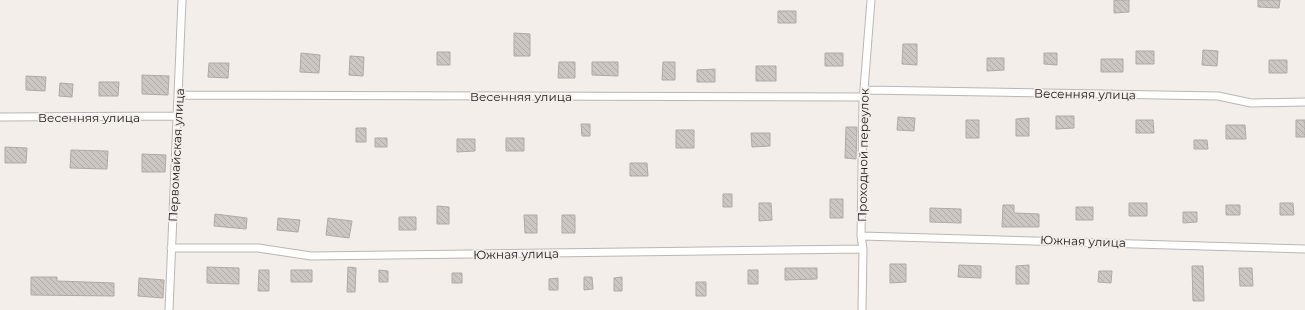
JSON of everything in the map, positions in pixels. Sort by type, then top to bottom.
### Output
[{"type":"street","name":"Первомайская улица","points":[[169,310],[182,0]]},
{"type":"street","name":"Проходной переулок","points":[[862,310],[863,249],[861,236],[864,94],[870,0]]},
{"type":"street","name":"Весенняя улица","points":[[179,95],[864,94],[1218,96],[1250,103],[1305,102]]},
{"type":"street","name":"Весенняя улица","points":[[0,117],[178,116]]},
{"type":"street","name":"Южная улица","points":[[861,236],[1051,240],[1305,249]]},
{"type":"street","name":"Южная улица","points":[[171,248],[258,248],[312,256],[863,249]]},
{"type":"building","points":[[1114,0],[1129,0],[1129,12],[1114,13]]},
{"type":"building","points":[[1258,0],[1280,0],[1279,8],[1258,7]]},
{"type":"building","points":[[778,11],[796,11],[796,23],[778,23]]},
{"type":"building","points":[[514,33],[530,34],[530,56],[514,56]]},
{"type":"building","points":[[903,44],[917,44],[917,65],[902,64]]},
{"type":"building","points":[[1203,50],[1218,51],[1217,66],[1202,65]]},
{"type":"building","points":[[1136,51],[1154,51],[1154,64],[1136,64]]},
{"type":"building","points":[[437,52],[450,52],[450,65],[437,65]]},
{"type":"building","points":[[301,53],[320,55],[319,73],[300,72]]},
{"type":"building","points":[[825,53],[843,53],[843,66],[825,66]]},
{"type":"building","points":[[1044,53],[1057,53],[1057,65],[1044,64]]},
{"type":"building","points":[[350,56],[364,57],[363,76],[349,75]]},
{"type":"building","points":[[987,58],[1004,58],[1004,70],[987,71]]},
{"type":"building","points":[[1101,59],[1123,59],[1123,72],[1101,72]]},
{"type":"building","points":[[1269,60],[1287,60],[1287,73],[1269,73]]},
{"type":"building","points":[[559,62],[575,62],[575,78],[558,78]]},
{"type":"building","points":[[592,62],[618,62],[618,76],[592,75]]},
{"type":"building","points":[[663,62],[675,62],[675,80],[662,80]]},
{"type":"building","points":[[209,63],[229,63],[228,78],[208,77]]},
{"type":"building","points":[[756,66],[776,66],[776,81],[756,81]]},
{"type":"building","points":[[715,69],[715,82],[697,82],[697,70]]},
{"type":"building","points":[[142,75],[169,76],[168,95],[142,94]]},
{"type":"building","points":[[26,76],[46,77],[45,91],[26,90]]},
{"type":"building","points":[[99,82],[119,82],[118,96],[99,96]]},
{"type":"building","points":[[60,83],[73,84],[72,97],[59,96]]},
{"type":"building","points":[[1056,116],[1074,116],[1074,128],[1056,129]]},
{"type":"building","points":[[898,117],[915,118],[914,131],[897,130]]},
{"type":"building","points":[[1029,118],[1029,136],[1016,136],[1016,119]]},
{"type":"building","points":[[966,120],[979,120],[979,138],[966,138]]},
{"type":"building","points":[[1136,120],[1153,120],[1154,133],[1136,133]]},
{"type":"building","points":[[1296,120],[1305,120],[1305,137],[1296,137]]},
{"type":"building","points":[[581,124],[590,124],[590,136],[582,136]]},
{"type":"building","points":[[1226,125],[1245,125],[1246,139],[1226,139]]},
{"type":"building","points":[[846,127],[857,127],[856,159],[845,158]]},
{"type":"building","points":[[356,128],[366,128],[366,142],[356,142]]},
{"type":"building","points":[[676,130],[694,130],[694,148],[676,148]]},
{"type":"building","points":[[751,133],[770,133],[770,146],[752,147]]},
{"type":"building","points":[[375,138],[387,138],[387,147],[375,147]]},
{"type":"building","points":[[506,138],[524,138],[524,151],[506,151]]},
{"type":"building","points":[[457,139],[475,139],[475,151],[457,152]]},
{"type":"building","points":[[1194,140],[1207,140],[1208,149],[1194,149]]},
{"type":"building","points":[[5,147],[27,148],[26,163],[5,163]]},
{"type":"building","points":[[71,150],[108,151],[107,169],[70,168]]},
{"type":"building","points":[[142,154],[166,155],[165,172],[142,172]]},
{"type":"building","points":[[630,163],[647,163],[648,176],[630,176]]},
{"type":"building","points":[[723,194],[732,194],[732,207],[723,207]]},
{"type":"building","points":[[830,199],[843,199],[843,218],[830,218]]},
{"type":"building","points":[[759,203],[771,203],[772,220],[759,221]]},
{"type":"building","points":[[1129,203],[1147,203],[1147,216],[1129,216]]},
{"type":"building","points":[[1280,203],[1293,203],[1294,215],[1280,215]]},
{"type":"building","points":[[1003,205],[1014,205],[1014,213],[1039,214],[1039,227],[1002,227]]},
{"type":"building","points":[[1226,205],[1240,205],[1240,215],[1226,215]]},
{"type":"building","points":[[437,206],[449,207],[449,224],[437,224]]},
{"type":"building","points":[[1076,207],[1093,207],[1093,220],[1076,220]]},
{"type":"building","points":[[930,208],[961,209],[961,223],[930,222]]},
{"type":"building","points":[[1183,212],[1197,212],[1197,222],[1183,223]]},
{"type":"building","points":[[215,214],[247,218],[246,229],[214,226]]},
{"type":"building","points":[[524,215],[537,215],[537,233],[525,233]]},
{"type":"building","points":[[562,215],[575,215],[575,233],[562,233]]},
{"type":"building","points":[[399,217],[416,217],[416,230],[399,230]]},
{"type":"building","points":[[278,218],[300,220],[298,232],[277,230]]},
{"type":"building","points":[[328,218],[352,221],[349,238],[326,235]]},
{"type":"building","points":[[890,264],[906,264],[906,282],[890,283]]},
{"type":"building","points":[[959,265],[981,266],[981,278],[958,277]]},
{"type":"building","points":[[1029,265],[1029,284],[1016,284],[1016,266]]},
{"type":"building","points":[[1192,266],[1203,266],[1204,301],[1193,301]]},
{"type":"building","points":[[207,267],[239,268],[239,284],[207,283]]},
{"type":"building","points":[[348,267],[356,268],[355,292],[347,292]]},
{"type":"building","points":[[785,268],[817,268],[817,279],[785,280]]},
{"type":"building","points":[[1239,268],[1252,268],[1253,286],[1240,286]]},
{"type":"building","points":[[259,270],[269,270],[269,291],[258,291]]},
{"type":"building","points":[[291,270],[312,270],[312,282],[291,282]]},
{"type":"building","points":[[379,270],[388,271],[388,282],[379,282]]},
{"type":"building","points":[[748,270],[758,270],[758,284],[748,284]]},
{"type":"building","points":[[1099,271],[1112,271],[1111,283],[1098,282]]},
{"type":"building","points":[[452,273],[462,273],[462,283],[452,283]]},
{"type":"building","points":[[31,277],[57,277],[57,281],[114,283],[114,296],[31,295]]},
{"type":"building","points":[[584,277],[592,277],[593,289],[584,290]]},
{"type":"building","points":[[622,277],[622,291],[614,291],[614,278]]},
{"type":"building","points":[[139,278],[164,280],[163,298],[138,296]]},
{"type":"building","points":[[558,278],[558,290],[549,290],[549,279]]},
{"type":"building","points":[[696,282],[706,282],[706,296],[696,296]]}]
